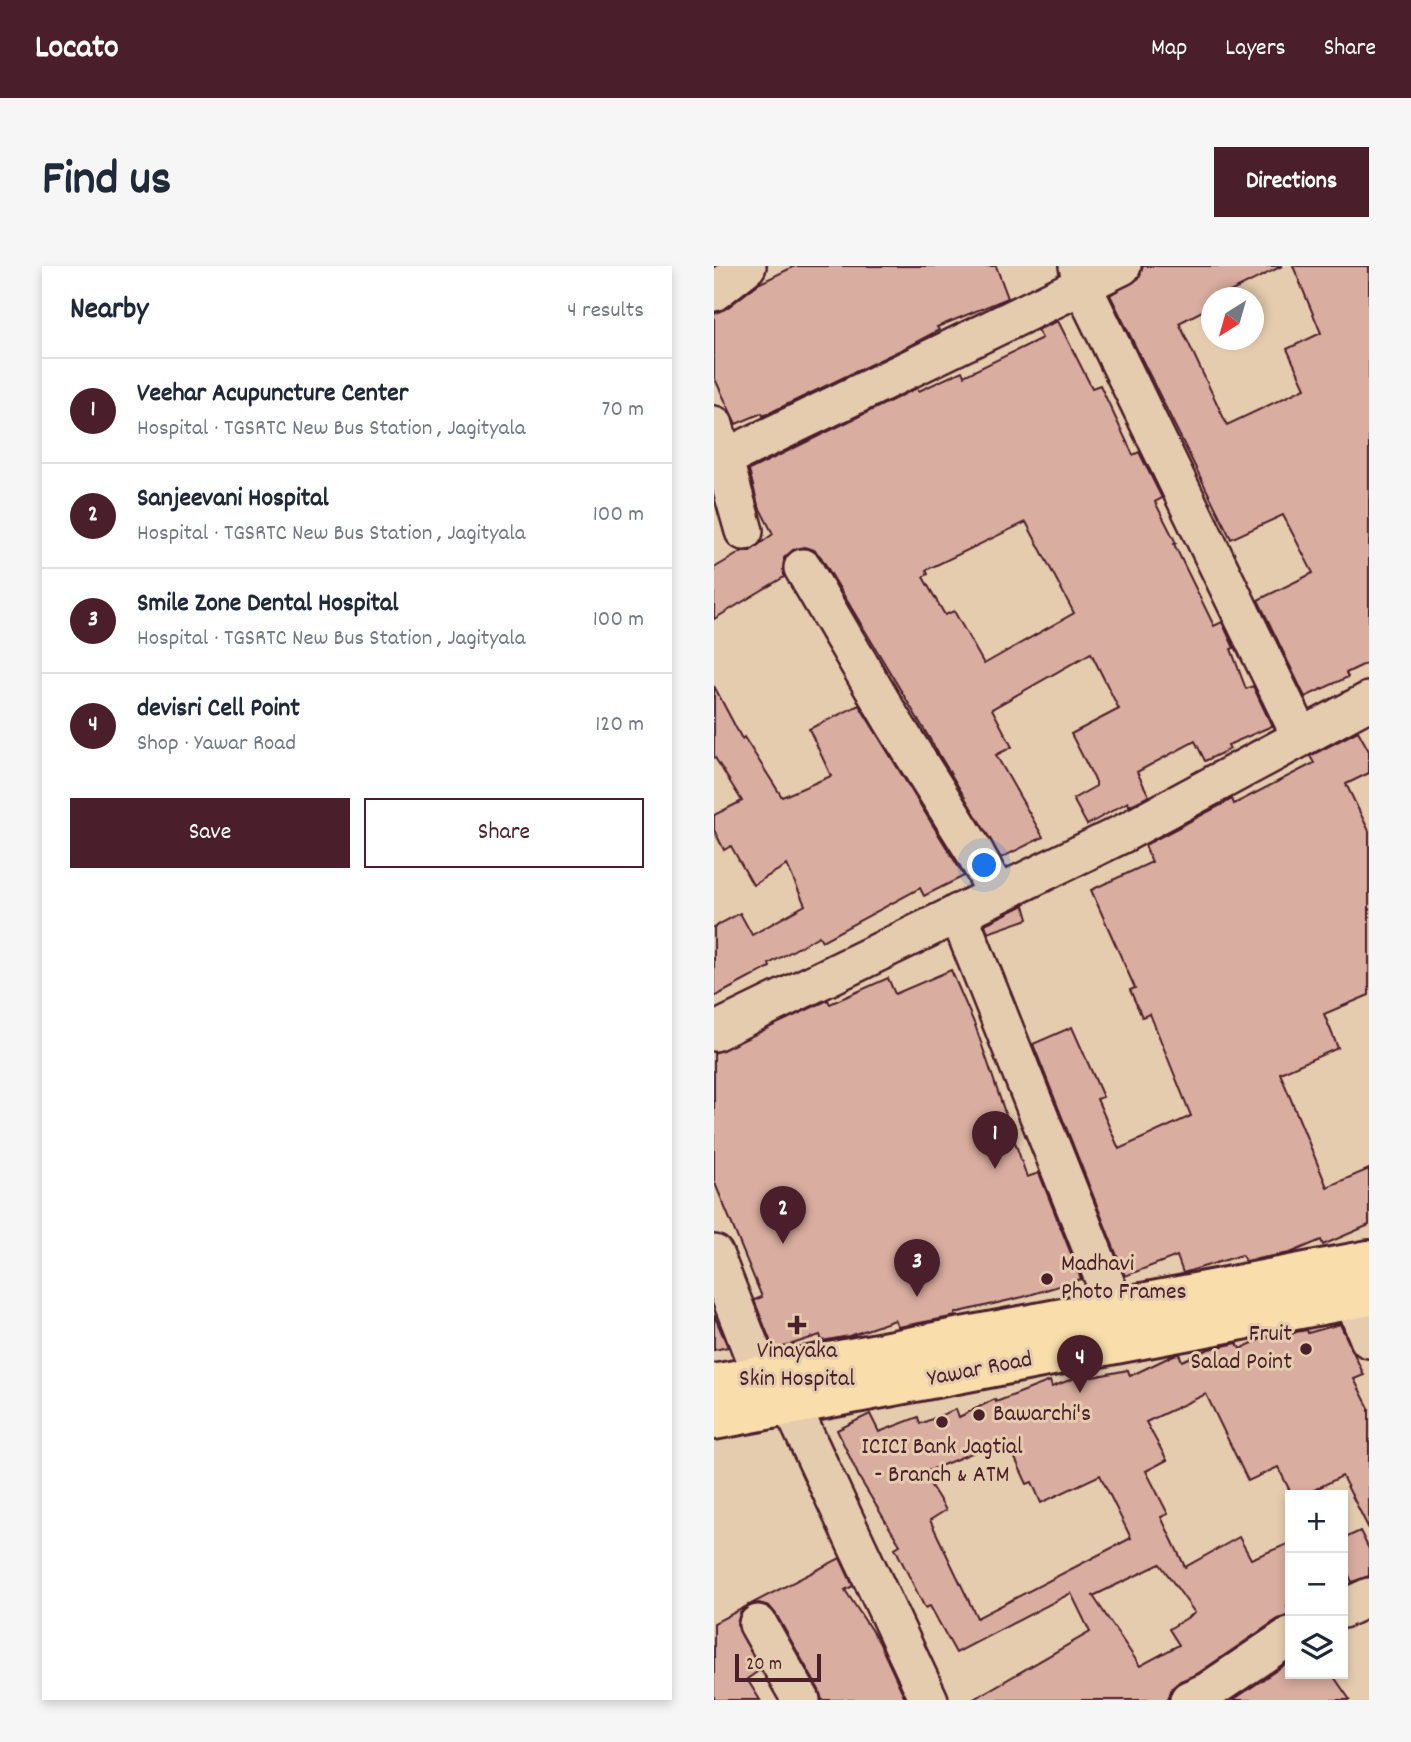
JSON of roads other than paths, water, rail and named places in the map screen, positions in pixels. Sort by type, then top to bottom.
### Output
[{"type":"highway","points":[[714,1384],[1123,1325],[1369,1260]]},
{"type":"highway","name":"Yawar Road","points":[[714,1420],[787,1406],[1123,1325],[1361,1297]]},
{"type":"street","points":[[714,292],[747,266]]},
{"type":"street","points":[[744,531],[720,442],[1081,277],[1122,266]]},
{"type":"street","points":[[1081,277],[1301,737]]},
{"type":"street","points":[[803,568],[892,720],[974,851],[997,894]]},
{"type":"street","points":[[714,1032],[1124,833],[1369,701]]},
{"type":"street","points":[[958,913],[1123,1325]]},
{"type":"street","points":[[714,1254],[763,1375],[798,1420],[837,1498],[929,1700]]},
{"type":"street","points":[[1361,1297],[1369,1339]]},
{"type":"street","points":[[1348,1607],[1369,1597]]},
{"type":"street","points":[[758,1624],[802,1700]]},
{"type":"street","points":[[1189,1700],[1207,1692],[1285,1639]]},
{"type":"place","name":"Veehar Acupuncture Center","points":[[995,1169]]},
{"type":"place","name":"Sanjeevani Hospital","points":[[783,1244]]},
{"type":"place","name":"Madhavi Photo Frames","points":[[1047,1279]]},
{"type":"place","name":"Smile Zone Dental Hospital","points":[[917,1297]]},
{"type":"place","name":"Vinayaka Skin Hospital","points":[[797,1325]]},
{"type":"place","name":"Fruit Salad Point","points":[[1306,1349]]},
{"type":"place","name":"devisri Cell Point","points":[[1080,1393]]},
{"type":"place","name":"Bawarchi's","points":[[979,1415]]},
{"type":"place","name":"ICICI Bank Jagtial - Branch & ATM","points":[[942,1422]]}]
